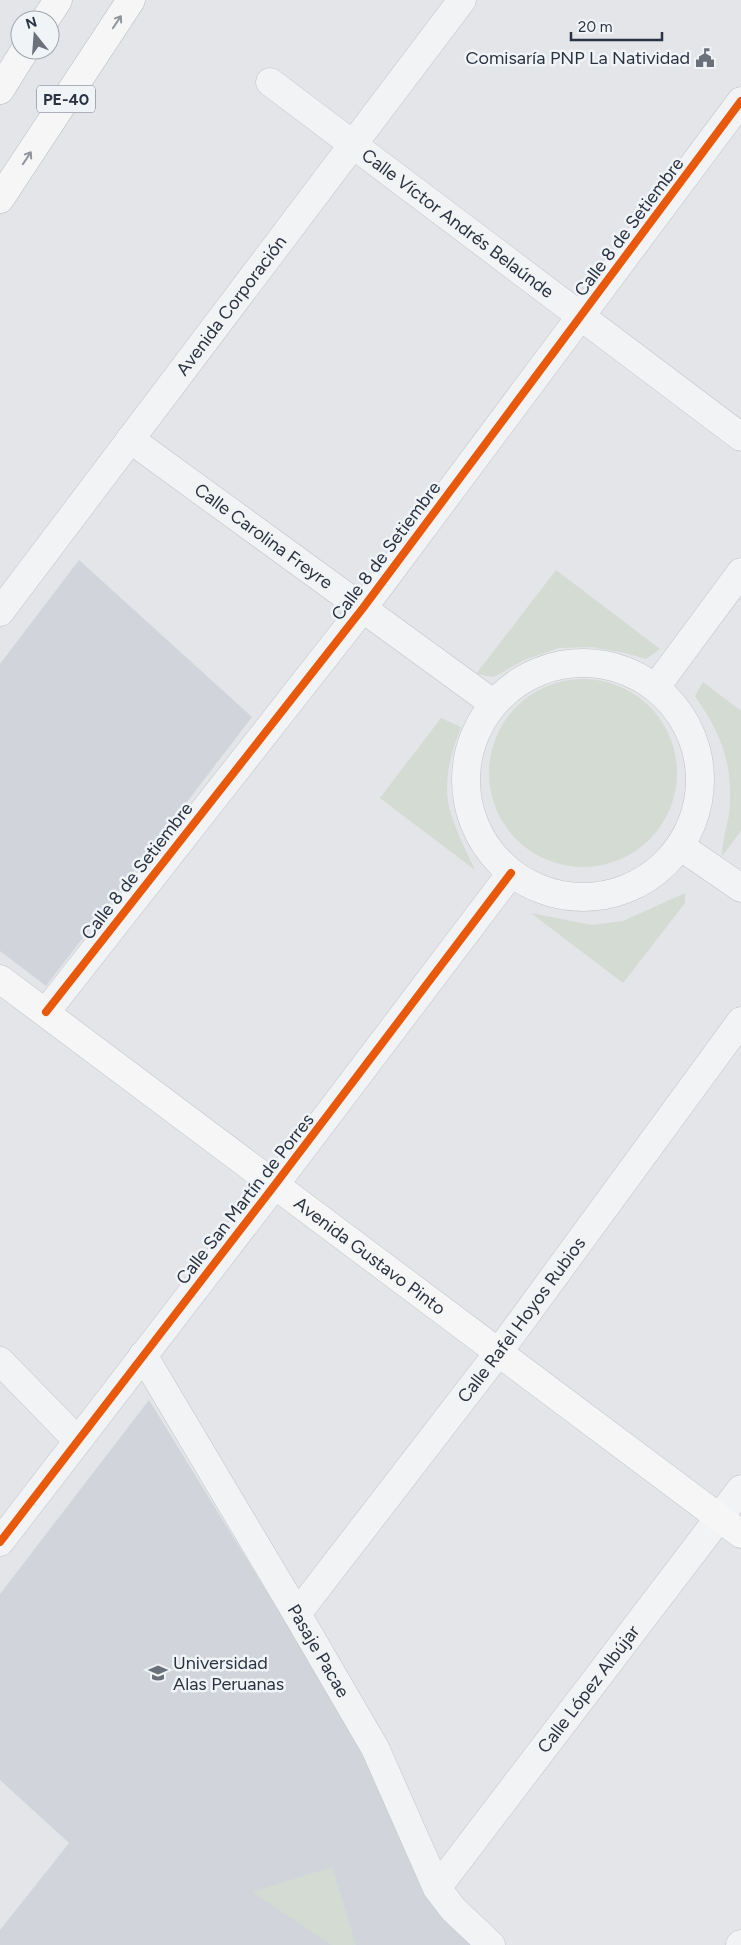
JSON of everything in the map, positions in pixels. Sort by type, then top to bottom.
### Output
[{"type":"main road","name":"PE-40","points":[[2,189],[132,0]]},
{"type":"main road","points":[[0,90],[19,60]]},
{"type":"main road","name":"Avenida Gustavo Pinto","points":[[0,979],[741,1534]]},
{"type":"street","name":"Avenida Corporación","points":[[0,612],[462,0]]},
{"type":"street","name":"Calle Víctor Andrés Belaúnde","points":[[270,82],[741,437]]},
{"type":"street","name":"Calle 8 de Setiembre","points":[[46,1012],[363,608],[741,101]]},
{"type":"street","name":"Calle Carolina Freyre","points":[[130,439],[494,704]]},
{"type":"street","points":[[656,688],[741,572]]},
{"type":"street","points":[[576,663],[618,668],[637,676],[656,688],[671,702],[683,719],[693,738],[699,758],[701,779],[698,803],[691,825],[680,846],[664,864],[645,879],[624,890],[601,896],[577,897],[554,894],[531,885],[511,873],[494,857],[480,837],[471,815],[466,792],[466,769],[471,745],[481,723],[494,704],[512,687],[532,675],[554,667],[576,663]]},
{"type":"street","points":[[680,846],[741,888]]},
{"type":"street","name":"Calle San Martín de Porres","points":[[0,1542],[274,1186],[511,873]]},
{"type":"street","name":"Calle Rafel Hoyos Rubios","points":[[297,1614],[498,1353],[741,1021]]},
{"type":"street","name":"Pasaje Pacae","points":[[143,1355],[375,1748],[436,1888],[454,1909],[491,1945]]},
{"type":"street","points":[[0,1361],[78,1440]]},
{"type":"street","name":"Calle López Albújar","points":[[436,1888],[741,1489]]},
{"type":"shaded area","points":[[79,560],[252,717],[46,986],[0,951],[0,664]]},
{"type":"shaded area","points":[[556,570],[660,649],[646,659],[592,647],[559,648],[524,660],[494,677],[476,674]]},
{"type":"shaded area","points":[[583,679],[619,686],[643,700],[656,713],[670,737],[677,773],[670,809],[656,833],[643,846],[619,860],[583,867],[547,860],[523,846],[510,833],[496,809],[489,773],[496,737],[510,713],[523,700],[547,686]]},
{"type":"shaded area","points":[[703,682],[741,711],[741,831],[722,856],[730,809],[729,772],[717,733],[695,696]]},
{"type":"shaded area","points":[[441,718],[461,727],[450,760],[447,795],[454,824],[475,870],[380,798]]},
{"type":"shaded area","points":[[685,893],[685,903],[623,983],[531,913],[592,925],[623,921]]},
{"type":"shaded area","name":"Universidad Alas Peruanas","points":[[149,1400],[482,1945],[0,1945],[0,1930],[69,1843],[0,1780],[0,1594]]},
{"type":"shaded area","points":[[332,1867],[356,1945],[332,1945],[253,1892]]},
{"type":"cycle path","points":[[46,1012],[363,608],[741,101]]},
{"type":"cycle path","points":[[0,1542],[274,1186],[511,873]]},
{"type":"place","name":"Comisaría PNP La Natividad","points":[[705,58]]},
{"type":"place","name":"Universidad Alas Peruanas","points":[[158,1673]]}]
